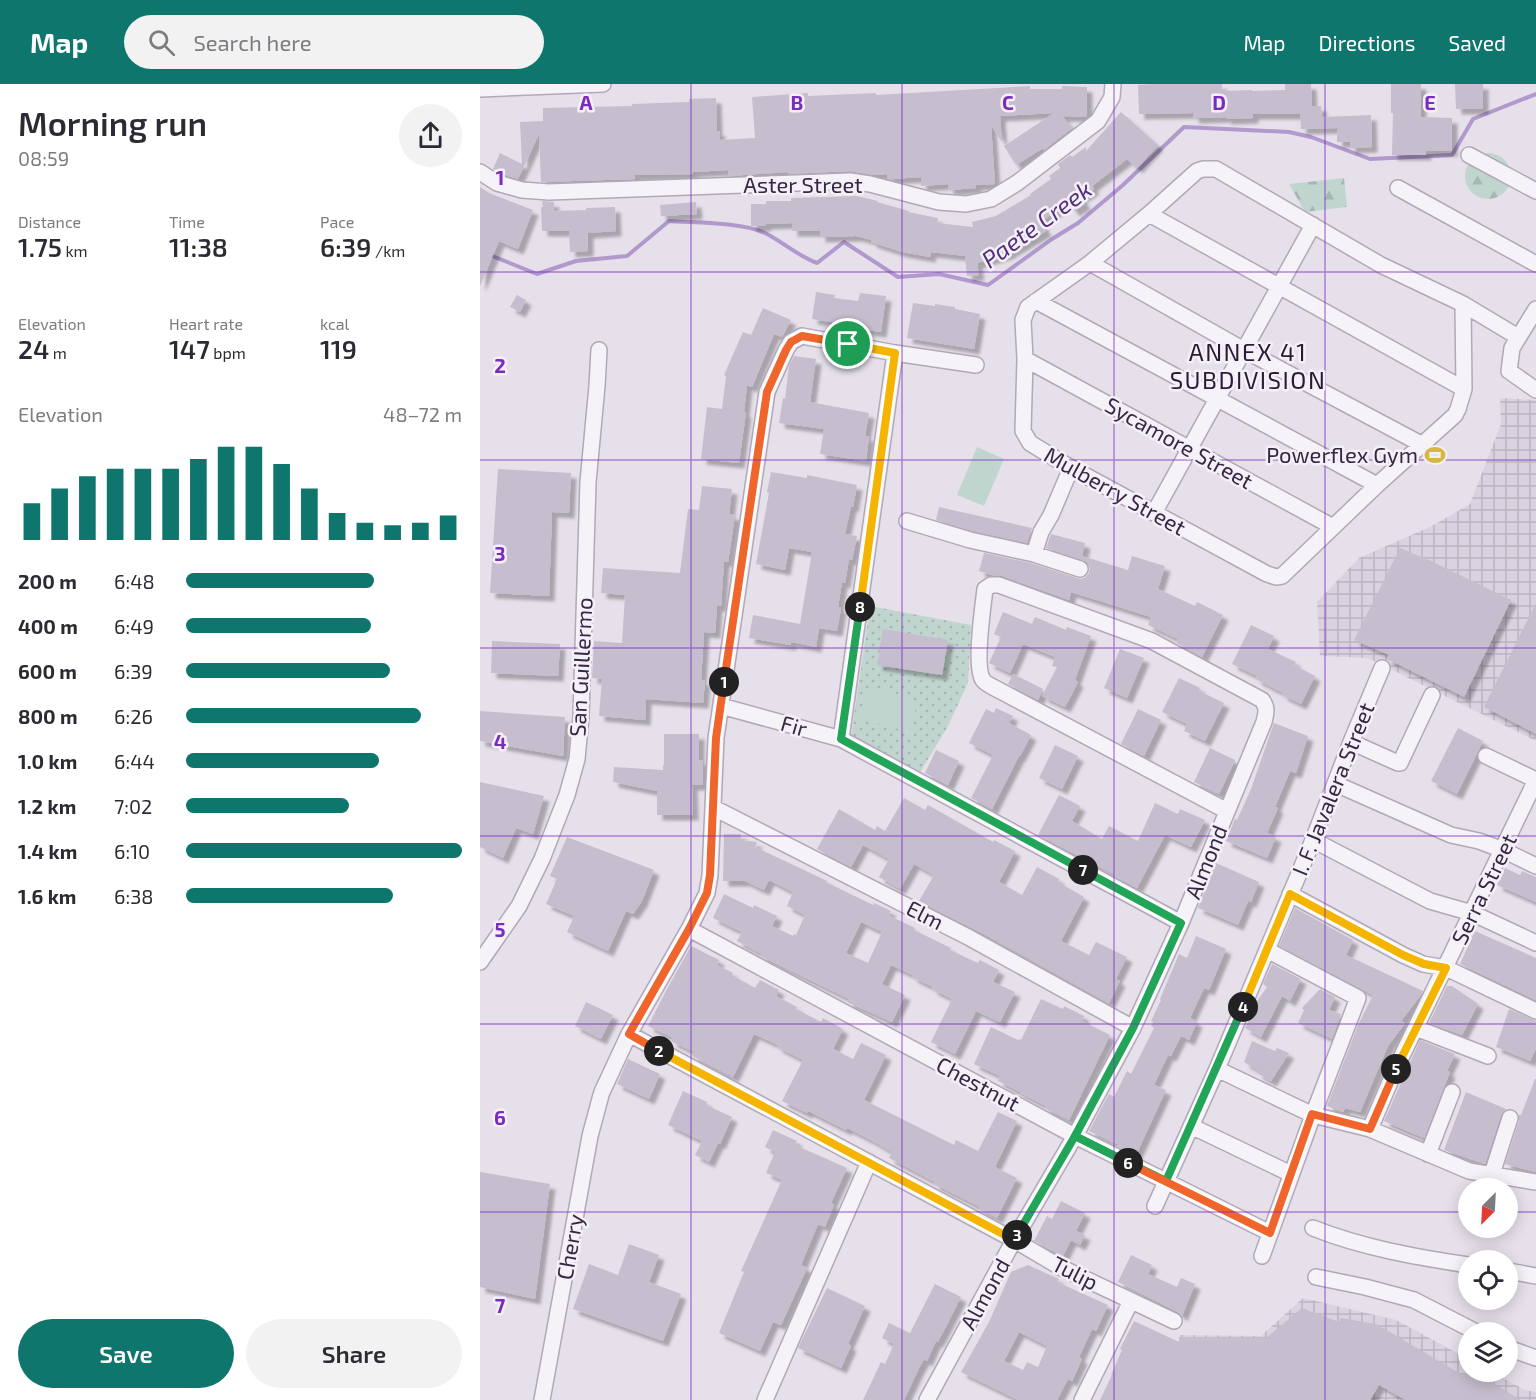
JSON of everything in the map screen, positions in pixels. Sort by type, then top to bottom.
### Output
[{"type":"street","points":[[480,89],[603,84]]},
{"type":"street","name":"Aster Street","points":[[480,172],[497,183],[522,190],[549,192],[850,181],[939,202],[966,204],[991,199],[1017,183],[1098,121],[1112,97],[1113,84]]},
{"type":"street","points":[[1469,155],[1536,191]]},
{"type":"street","name":"Mulberry Street","points":[[1462,304],[1464,389],[1455,415],[1421,444],[1282,576],[1267,574],[1071,468],[1030,443],[1023,431],[1023,320],[1028,307],[1090,263],[1197,171],[1203,169],[1216,169],[1381,265],[1462,304],[1518,337]]},
{"type":"street","points":[[1398,188],[1536,264]]},
{"type":"street","points":[[1149,214],[1464,389]]},
{"type":"street","points":[[1154,513],[1313,225]]},
{"type":"street","points":[[1090,263],[1244,350],[1421,444]]},
{"type":"street","points":[[1036,301],[1377,485]]},
{"type":"street","points":[[1536,309],[1512,348],[1509,371],[1536,390]]},
{"type":"street","name":"Cherry","points":[[542,1400],[588,1146],[602,1094],[629,1034],[707,893],[714,808],[716,738],[767,392],[791,342],[802,336],[895,353]]},
{"type":"street","name":"San Guillermo","points":[[480,962],[519,906],[542,859],[567,795],[577,759],[581,716],[588,482],[598,350]]},
{"type":"street","points":[[841,739],[895,353],[976,366]]},
{"type":"street","name":"Sycamore Street","points":[[1024,359],[1334,527]]},
{"type":"street","points":[[1034,554],[1041,532],[1071,468]]},
{"type":"street","points":[[907,520],[970,540],[1034,554],[1080,569]]},
{"type":"street","name":"Almond","points":[[927,1400],[1133,1028],[1181,923],[1264,722],[1267,711],[1262,700],[1152,641],[999,585],[991,585],[985,589],[979,630],[982,679],[991,686],[1227,811]]},
{"type":"street","name":"I. F. Javalera Street","points":[[1155,1206],[1217,1069],[1382,668]]},
{"type":"street","points":[[1351,742],[1400,763],[1432,695]]},
{"type":"street","name":"Fir","points":[[721,705],[841,739],[1181,923]]},
{"type":"street","points":[[1486,756],[1536,780]]},
{"type":"street","name":"Serra Street","points":[[1370,1129],[1396,1068],[1536,780]]},
{"type":"street","points":[[1336,784],[1451,835],[1479,841],[1536,866]]},
{"type":"street","name":"Elm","points":[[714,808],[968,937],[1133,1028]]},
{"type":"street","points":[[1313,840],[1430,901],[1472,913],[1536,943]]},
{"type":"street","points":[[1290,894],[1403,955],[1424,964],[1446,968],[1536,1011]]},
{"type":"street","name":"Chestnut","points":[[689,929],[1075,1136],[1270,1233]]},
{"type":"street","points":[[480,933],[494,941]]},
{"type":"street","points":[[1262,1256],[1312,1114],[1358,998],[1267,950]]},
{"type":"street","points":[[1416,1028],[1488,1056]]},
{"type":"street","name":"Tulip","points":[[629,1034],[1014,1240],[1060,1267],[1174,1321]]},
{"type":"street","points":[[1217,1069],[1312,1114],[1370,1129],[1468,1171],[1536,1182]]},
{"type":"street","points":[[1428,1154],[1452,1092]]},
{"type":"street","points":[[1492,1174],[1510,1118]]},
{"type":"street","points":[[1191,1126],[1291,1174]]},
{"type":"street","points":[[765,1400],[869,1162]]},
{"type":"street","points":[[1320,1231],[1406,1255],[1458,1263]]},
{"type":"street","points":[[1518,1273],[1536,1276]]},
{"type":"street","points":[[1316,1277],[1414,1300],[1458,1323]]},
{"type":"street","points":[[1082,1400],[1131,1301]]},
{"type":"street","points":[[1518,1352],[1536,1358]]},
{"type":"shaded area","points":[[1500,398],[1536,400],[1536,741],[1368,658],[1320,656],[1317,602],[1359,558],[1432,526],[1470,504],[1501,424]]},
{"type":"shaded area","points":[[1303,1298],[1396,1320],[1458,1354],[1458,1382],[1510,1382],[1525,1390],[1536,1392],[1536,1400],[1162,1400],[1180,1335],[1261,1336]]},
{"type":"green space","points":[[1493,153],[1505,159],[1510,167],[1510,185],[1505,193],[1497,198],[1483,199],[1475,196],[1468,189],[1465,171],[1468,163],[1475,156]]},
{"type":"green space","points":[[1344,178],[1347,207],[1305,212],[1289,184]]},
{"type":"green space","points":[[977,447],[1004,459],[984,506],[957,495]]},
{"type":"green space","points":[[870,606],[971,625],[968,683],[947,728],[919,774],[851,736]]},
{"type":"green space","points":[[868,687],[918,701],[909,732],[859,718]]},
{"type":"building","points":[[1222,84],[1222,91],[1252,91],[1285,90],[1285,84],[1311,84],[1312,106],[1321,106],[1322,117],[1371,115],[1372,147],[1350,148],[1350,142],[1337,142],[1337,128],[1301,129],[1300,114],[1253,114],[1253,118],[1226,119],[1226,117],[1194,118],[1193,113],[1139,114],[1138,85]]},
{"type":"building","points":[[1391,84],[1421,84],[1421,117],[1452,118],[1452,151],[1426,151],[1426,155],[1392,155]]},
{"type":"building","points":[[1455,84],[1483,84],[1483,109],[1456,109]]},
{"type":"building","points":[[1030,86],[1030,89],[1062,89],[1062,86],[1087,87],[1087,117],[1062,116],[1072,128],[1044,150],[1043,148],[1016,165],[1004,146],[1054,113],[1000,116],[1002,142],[991,125],[995,184],[976,185],[976,188],[948,190],[948,184],[921,186],[921,177],[888,179],[887,174],[873,175],[850,171],[729,176],[728,170],[693,172],[693,174],[635,175],[635,179],[541,182],[539,134],[518,179],[493,169],[500,153],[522,164],[520,122],[543,121],[543,108],[632,106],[632,104],[689,102],[689,99],[716,98],[717,131],[720,131],[720,140],[755,138],[752,97],[808,93],[808,96],[876,93],[876,95]]},
{"type":"building","points":[[1121,112],[1158,145],[1137,168],[1127,159],[1092,186],[1094,189],[1081,198],[1085,204],[1074,211],[1068,202],[1041,222],[1046,231],[1010,253],[977,263],[979,275],[967,276],[965,256],[931,252],[930,257],[902,252],[856,236],[820,237],[820,231],[792,231],[792,223],[751,226],[751,204],[766,204],[766,201],[791,201],[791,198],[857,196],[908,212],[938,218],[937,223],[973,227],[972,222],[996,216],[1031,195],[1051,179],[1049,176],[1060,168],[1058,164],[1086,147],[1086,151]]},
{"type":"building","points":[[480,187],[489,193],[533,210],[518,249],[499,241],[480,286]]},
{"type":"building","points":[[542,201],[554,202],[554,211],[615,207],[616,231],[588,233],[588,251],[570,252],[569,231],[542,231]]},
{"type":"building","points":[[696,202],[697,214],[661,216],[660,205]]},
{"type":"building","points":[[816,292],[835,295],[834,298],[858,301],[860,293],[886,296],[881,332],[838,326],[839,323],[812,319]]},
{"type":"building","points":[[517,295],[526,300],[520,312],[510,307]]},
{"type":"building","points":[[913,303],[955,307],[955,309],[980,314],[974,349],[907,338]]},
{"type":"building","points":[[763,308],[791,320],[782,337],[774,334],[752,387],[747,385],[739,463],[701,459],[707,407],[722,409],[726,376],[724,375],[743,332],[751,335]]},
{"type":"building","points":[[794,356],[816,359],[810,402],[869,413],[865,436],[869,436],[866,461],[820,454],[824,429],[779,423],[789,366]]},
{"type":"building","points":[[498,469],[571,473],[569,513],[552,512],[549,596],[490,593]]},
{"type":"building","points":[[771,472],[807,478],[807,475],[857,485],[845,534],[857,536],[852,560],[849,559],[845,583],[842,582],[837,631],[819,628],[816,647],[749,638],[753,615],[800,624],[812,552],[789,548],[785,570],[756,564]]},
{"type":"building","points":[[702,486],[732,489],[729,514],[735,515],[728,562],[724,561],[721,606],[717,606],[715,633],[704,632],[701,680],[705,681],[703,703],[646,699],[645,720],[599,716],[602,679],[592,678],[594,641],[622,643],[625,595],[601,593],[603,568],[680,573],[688,509],[699,510]]},
{"type":"building","points":[[939,507],[1032,528],[1027,543],[972,531],[936,520]]},
{"type":"building","points":[[1051,534],[1085,543],[1082,556],[1128,570],[1132,556],[1165,566],[1158,589],[1195,606],[1197,602],[1223,615],[1202,657],[1177,643],[1178,639],[1148,625],[1151,617],[1071,592],[1069,600],[1002,576],[979,571],[984,553],[1031,563],[1081,579],[1086,577],[1090,568],[1087,562],[1046,548]]},
{"type":"building","points":[[1400,548],[1511,600],[1464,697],[1387,659],[1389,655],[1354,640]]},
{"type":"building","points":[[1536,603],[1536,734],[1484,707]]},
{"type":"building","points":[[1003,612],[1032,624],[1035,617],[1066,630],[1067,627],[1091,636],[1075,680],[1078,682],[1065,707],[1042,696],[1057,667],[1052,666],[1055,657],[1023,644],[1010,673],[989,663],[1001,637],[994,634]]},
{"type":"building","points":[[1251,625],[1274,636],[1268,649],[1296,662],[1294,665],[1315,676],[1301,704],[1256,679],[1257,676],[1232,664]]},
{"type":"building","points":[[883,629],[948,640],[942,675],[877,665]]},
{"type":"building","points":[[492,641],[560,644],[558,676],[491,673]]},
{"type":"building","points":[[1120,649],[1144,658],[1127,698],[1104,688]]},
{"type":"building","points":[[1013,674],[1043,689],[1038,700],[1008,684]]},
{"type":"building","points":[[1179,678],[1224,703],[1205,741],[1184,731],[1187,724],[1162,712]]},
{"type":"building","points":[[996,708],[1013,716],[1009,723],[1031,735],[992,809],[971,798],[993,755],[969,743],[986,709],[994,713]]},
{"type":"building","points":[[1138,709],[1161,720],[1144,756],[1121,744]]},
{"type":"building","points":[[480,711],[565,717],[563,756],[480,741]]},
{"type":"building","points":[[1274,723],[1308,736],[1296,773],[1290,771],[1275,807],[1278,808],[1267,833],[1276,837],[1267,858],[1226,841],[1251,789]]},
{"type":"building","points":[[1458,728],[1483,741],[1457,794],[1431,781]]},
{"type":"building","points":[[664,734],[699,734],[699,760],[703,760],[703,785],[692,785],[693,815],[657,815],[657,791],[613,782],[614,767],[663,770]]},
{"type":"building","points":[[1055,745],[1078,756],[1062,789],[1039,778]]},
{"type":"building","points":[[1210,748],[1235,760],[1219,794],[1194,782]]},
{"type":"building","points":[[936,750],[959,761],[948,785],[925,773]]},
{"type":"building","points":[[480,782],[544,796],[533,834],[516,828],[503,858],[480,847]]},
{"type":"building","points":[[1059,795],[1080,806],[1072,821],[1102,839],[1109,826],[1138,841],[1155,803],[1178,814],[1180,809],[1205,820],[1191,847],[1165,835],[1137,888],[1038,835]]},
{"type":"building","points":[[904,798],[925,810],[928,805],[993,842],[994,840],[1015,851],[999,882],[1022,895],[1037,867],[1084,897],[1061,941],[1089,955],[1096,942],[1127,957],[1116,979],[1120,981],[1109,1003],[990,937],[919,901],[934,875],[914,864],[900,889],[879,877],[889,859],[863,845],[851,867],[817,849],[839,809],[875,830],[877,826],[885,831]]},
{"type":"building","points":[[724,834],[741,834],[741,840],[757,842],[755,847],[873,905],[874,903],[891,911],[888,915],[951,948],[950,950],[978,963],[980,960],[999,970],[993,982],[1015,992],[1000,1022],[976,1011],[955,1054],[931,1042],[952,999],[912,977],[913,975],[891,965],[882,984],[905,995],[892,1022],[847,1002],[849,999],[761,956],[762,954],[737,941],[742,932],[713,918],[724,894],[753,908],[754,905],[777,916],[772,926],[793,936],[796,935],[805,915],[787,906],[793,892],[769,880],[764,890],[745,881],[723,881]],"holes":[[[861,922],[882,932],[868,963],[846,953]]]},
{"type":"building","points":[[567,837],[654,870],[642,901],[633,914],[626,911],[608,951],[567,932],[574,916],[546,904],[557,879],[550,876]]},
{"type":"building","points":[[1216,863],[1259,882],[1238,925],[1198,908]]},
{"type":"building","points":[[1505,868],[1520,875],[1522,871],[1536,877],[1536,902],[1497,885]]},
{"type":"building","points":[[1295,908],[1353,940],[1346,955],[1423,991],[1401,1021],[1405,1023],[1388,1046],[1360,1112],[1345,1108],[1343,1112],[1327,1106],[1358,1025],[1373,995],[1279,946]]},
{"type":"building","points":[[1475,931],[1536,958],[1536,1000],[1460,964]]},
{"type":"building","points":[[1196,936],[1226,949],[1209,990],[1204,988],[1190,1018],[1197,1022],[1189,1040],[1181,1036],[1171,1056],[1168,1055],[1154,1085],[1166,1090],[1136,1155],[1089,1131],[1109,1094],[1114,1097],[1127,1071],[1131,1074],[1154,1028],[1151,1026],[1153,1022],[1151,1021],[1179,954],[1187,958]]},
{"type":"building","points":[[691,946],[719,960],[717,965],[755,988],[760,980],[779,990],[776,996],[797,1007],[796,1009],[821,1022],[823,1018],[843,1029],[833,1049],[853,1059],[861,1043],[886,1055],[864,1100],[954,1145],[956,1140],[978,1151],[998,1112],[1017,1121],[995,1167],[1017,1178],[997,1218],[889,1158],[892,1152],[871,1140],[782,1101],[803,1060],[777,1047],[778,1045],[754,1034],[733,1077],[692,1056],[694,1052],[671,1041],[673,1038],[648,1026]]},
{"type":"building","points":[[1272,964],[1301,979],[1290,1001],[1282,996],[1261,1037],[1245,1028],[1255,1004],[1267,987],[1263,984]]},
{"type":"building","points":[[1447,986],[1452,986],[1478,1004],[1462,1035],[1429,1023]]},
{"type":"building","points":[[1320,989],[1335,997],[1329,1010],[1341,1014],[1332,1039],[1298,1023],[1304,1010],[1302,1008]]},
{"type":"building","points":[[1041,999],[1063,1009],[1064,1006],[1084,1016],[1082,1021],[1110,1035],[1069,1120],[998,1081],[1000,1076],[974,1064],[991,1027],[1021,1040]]},
{"type":"building","points":[[586,1002],[613,1015],[601,1039],[575,1026]]},
{"type":"building","points":[[1509,1009],[1536,1021],[1536,1049],[1530,1061],[1496,1047]]},
{"type":"building","points":[[1420,1040],[1455,1054],[1424,1138],[1384,1121]]},
{"type":"building","points":[[1252,1041],[1275,1051],[1277,1048],[1289,1053],[1271,1081],[1244,1062]]},
{"type":"building","points":[[628,1059],[660,1074],[649,1099],[617,1084]]},
{"type":"building","points":[[1535,1079],[1536,1172],[1505,1164],[1519,1115],[1521,1115]]},
{"type":"building","points":[[683,1091],[732,1117],[709,1162],[695,1155],[702,1141],[668,1125]]},
{"type":"building","points":[[1466,1092],[1506,1109],[1501,1115],[1485,1164],[1444,1150]]},
{"type":"building","points":[[773,1130],[797,1141],[795,1145],[847,1168],[831,1203],[834,1205],[825,1227],[818,1224],[801,1265],[807,1268],[781,1325],[773,1322],[760,1351],[719,1333],[744,1272],[741,1271],[782,1180],[766,1173],[775,1152],[765,1147]]},
{"type":"building","points":[[480,1172],[550,1184],[535,1299],[480,1287]]},
{"type":"building","points":[[1061,1201],[1085,1213],[1076,1231],[1085,1235],[1080,1245],[1071,1240],[1063,1256],[1034,1241],[1047,1216],[1052,1219]]},
{"type":"building","points":[[629,1244],[659,1255],[649,1282],[681,1294],[663,1341],[573,1309],[589,1264],[618,1275]]},
{"type":"building","points":[[1131,1255],[1152,1265],[1148,1274],[1177,1287],[1181,1278],[1195,1284],[1182,1316],[1118,1282]]},
{"type":"building","points":[[1028,1265],[1059,1279],[1057,1282],[1108,1305],[1096,1331],[1092,1329],[1079,1357],[1082,1359],[1072,1381],[1068,1379],[1057,1400],[1018,1400],[961,1372],[989,1322],[1011,1272]],"holes":[[[1019,1332],[1047,1346],[1038,1367],[1027,1362],[1023,1370],[1004,1361]]]},
{"type":"building","points":[[935,1284],[961,1297],[927,1361],[924,1359],[919,1368],[904,1400],[863,1400],[881,1362],[885,1364],[894,1344],[882,1338],[889,1323],[910,1333]]},
{"type":"building","points":[[827,1288],[865,1306],[848,1344],[851,1346],[841,1368],[798,1348]]},
{"type":"building","points":[[1302,1308],[1339,1322],[1341,1318],[1376,1324],[1458,1372],[1458,1382],[1491,1382],[1521,1400],[1405,1400],[1379,1385],[1370,1400],[1100,1400],[1134,1321],[1179,1342],[1181,1337],[1266,1338]]},
{"type":"waterway","name":"Paete Creek","points":[[480,251],[537,274],[576,261],[627,256],[669,221],[718,224],[755,229],[817,263],[844,242],[898,277],[939,274],[988,285],[1078,223],[1123,185],[1184,127],[1289,132],[1311,137],[1370,159],[1452,155],[1473,119],[1536,94]]},
{"type":"place","name":"Powerflex Gym","points":[[1435,455]]},
{"type":"district","name":"ANNEX 41 SUBDIVISION","points":[[1248,367]]},
{"type":"route","points":[[848,344],[802,336],[791,342],[767,392],[716,738],[714,808],[707,893],[629,1034],[1014,1240],[1075,1136],[1166,1181],[1217,1069],[1290,894],[1403,955],[1424,964],[1446,968],[1396,1068],[1370,1129],[1312,1114],[1270,1233],[1075,1136],[1133,1028],[1181,923],[841,739],[895,353],[848,344]]}]
